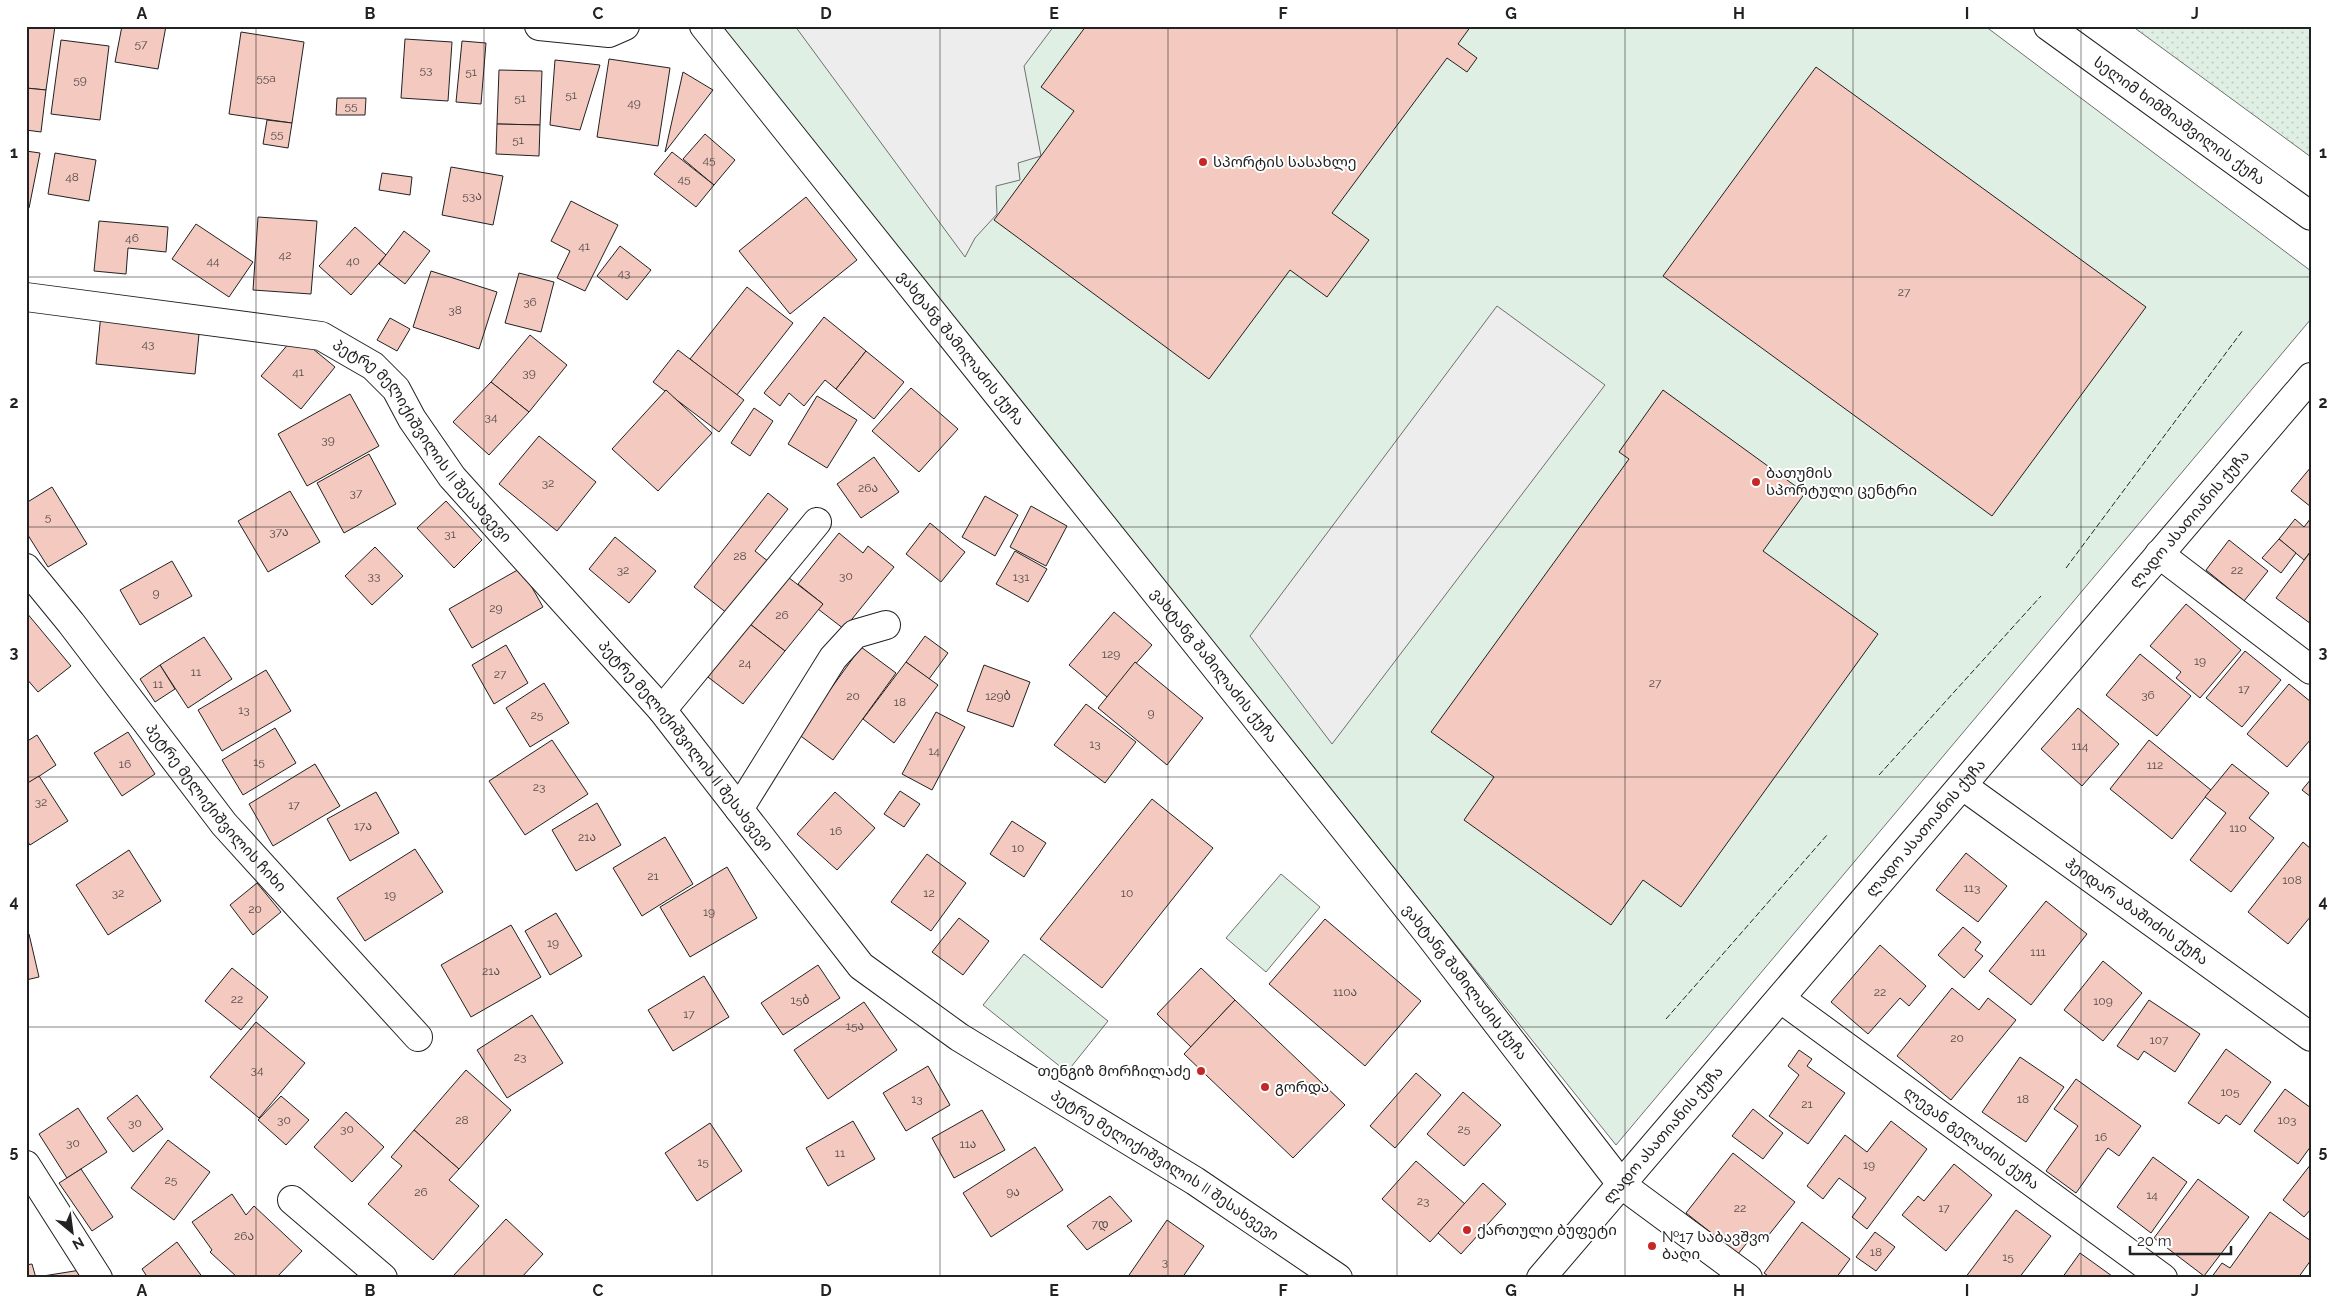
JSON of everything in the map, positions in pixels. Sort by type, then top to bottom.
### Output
[{"type":"street","points":[[539,26],[609,33],[625,26]]},
{"type":"street","name":"ვახტანგ შამილაძის ქუჩა","points":[[704,26],[1430,936],[1622,1185],[1748,1278]]},
{"type":"street","name":"სელიმ ხიმშიაშვილის ქუჩა","points":[[2048,26],[2311,216]]},
{"type":"street","name":"პეტრე მელიქიშვილის II შესახვევი","points":[[26,296],[321,336],[373,366],[396,389],[412,419],[452,477],[662,710],[861,966],[959,1038],[1195,1181],[1338,1278]]},
{"type":"street","name":"ლადო ასათიანის ქუჩა","points":[[1541,1278],[2311,377]]},
{"type":"street","points":[[662,710],[817,522]]},
{"type":"street","points":[[2159,554],[2311,670]]},
{"type":"street","name":"პეტრე მელიქიშვილის ჩიხი","points":[[26,568],[71,623],[224,824],[418,1037]]},
{"type":"street","points":[[739,808],[833,658],[855,634],[886,625]]},
{"type":"street","name":"ჰეიდარ აბაშიძის ქუჩა","points":[[1963,786],[2311,1037]]},
{"type":"street","name":"ლევან გელაძის ქუჩა","points":[[1781,999],[2163,1278]]},
{"type":"street","points":[[26,1165],[98,1278]]},
{"type":"street","points":[[292,1200],[383,1278]]},
{"type":"green space","name":"ბათუმის სპორტული ცენტრი","points":[[726,26],[1985,26],[2311,271],[2311,319],[1616,1145],[725,32]]},
{"type":"green space","points":[[2132,26],[2311,26],[2311,157]]},
{"type":"green space","points":[[1281,874],[1320,907],[1266,972],[1226,938]]},
{"type":"green space","points":[[1024,954],[1108,1021],[1067,1072],[983,1005]]},
{"type":"shaded area","points":[[795,26],[1054,26],[1024,66],[1041,156],[1018,163],[1020,180],[996,186],[997,214],[975,238],[965,257]]},
{"type":"shaded area","points":[[1497,306],[1605,385],[1332,744],[1250,636]]},
{"type":"building","points":[[26,26],[55,26],[46,90],[26,88]]},
{"type":"building","points":[[122,26],[166,26],[158,69],[115,62]]},
{"type":"building","name":"სპორტის სასახლე","points":[[1086,26],[1471,26],[1458,44],[1477,58],[1467,72],[1447,58],[1332,213],[1369,240],[1327,297],[1290,270],[1209,379],[994,220],[1074,111],[1041,87]]},
{"type":"building","points":[[241,32],[304,42],[292,123],[229,114]]},
{"type":"building","points":[[405,39],[452,42],[448,101],[401,98]]},
{"type":"building","points":[[61,40],[109,46],[100,120],[51,114]]},
{"type":"building","points":[[462,41],[486,43],[481,104],[456,102]]},
{"type":"building","points":[[609,59],[670,68],[658,146],[597,137]]},
{"type":"building","points":[[555,60],[600,65],[580,130],[550,125]]},
{"type":"building","points":[[1816,67],[2146,307],[1992,516],[1663,276]]},
{"type":"building","points":[[499,70],[542,71],[540,125],[497,124]]},
{"type":"building","points":[[683,72],[713,90],[665,152]]},
{"type":"building","points":[[26,88],[46,90],[41,132],[26,130]]},
{"type":"building","points":[[337,98],[366,98],[365,115],[336,115]]},
{"type":"building","points":[[267,120],[292,123],[288,148],[263,144]]},
{"type":"building","points":[[497,124],[540,125],[539,156],[496,154]]},
{"type":"building","points":[[705,134],[735,160],[714,185],[683,159]]},
{"type":"building","points":[[26,151],[40,153],[29,208],[26,207]]},
{"type":"building","points":[[672,152],[714,185],[696,207],[654,174]]},
{"type":"building","points":[[55,153],[96,160],[89,201],[48,194]]},
{"type":"building","points":[[451,167],[503,176],[493,225],[442,215]]},
{"type":"building","points":[[382,173],[412,177],[410,195],[379,190]]},
{"type":"building","points":[[806,197],[857,260],[790,314],[739,251]]},
{"type":"building","points":[[571,201],[618,225],[585,291],[557,278],[570,251],[551,241]]},
{"type":"building","points":[[258,217],[317,221],[311,294],[253,290]]},
{"type":"building","points":[[99,221],[168,227],[166,252],[128,248],[126,274],[94,271]]},
{"type":"building","points":[[196,224],[253,262],[229,297],[172,259]]},
{"type":"building","points":[[355,227],[386,255],[351,295],[319,266]]},
{"type":"building","points":[[404,231],[430,251],[405,284],[379,264]]},
{"type":"building","points":[[620,246],[651,270],[627,300],[597,276]]},
{"type":"building","points":[[431,271],[497,292],[479,349],[413,327]]},
{"type":"building","points":[[519,273],[554,282],[541,332],[505,323]]},
{"type":"building","points":[[747,287],[793,323],[736,396],[690,359]]},
{"type":"building","points":[[101,314],[200,324],[195,374],[96,364]]},
{"type":"building","points":[[824,317],[866,351],[836,389],[825,380],[804,406],[789,393],[780,406],[764,393]]},
{"type":"building","points":[[390,318],[410,329],[397,351],[377,340]]},
{"type":"building","points":[[296,335],[335,367],[301,409],[261,376]]},
{"type":"building","points":[[530,335],[567,365],[529,412],[491,382]]},
{"type":"building","points":[[678,350],[744,400],[719,432],[653,382]]},
{"type":"building","points":[[866,351],[904,382],[874,419],[836,389]]},
{"type":"building","points":[[491,382],[529,412],[489,455],[453,422]]},
{"type":"building","points":[[911,388],[958,429],[919,472],[872,431]]},
{"type":"building","points":[[666,390],[712,433],[658,491],[612,449]]},
{"type":"building","points":[[1663,390],[1805,493],[1763,551],[1878,634],[1681,907],[1643,880],[1611,925],[1464,820],[1494,777],[1431,732],[1629,459],[1619,452]]},
{"type":"building","points":[[350,394],[379,446],[307,486],[278,434]]},
{"type":"building","points":[[817,396],[857,420],[827,468],[788,444]]},
{"type":"building","points":[[754,408],[773,421],[750,456],[731,443]]},
{"type":"building","points":[[539,436],[596,482],[557,531],[499,484]]},
{"type":"building","points":[[369,454],[396,504],[344,533],[317,483]]},
{"type":"building","points":[[874,457],[899,492],[861,518],[837,484]]},
{"type":"building","points":[[2311,467],[2311,507],[2291,491]]},
{"type":"building","points":[[52,487],[87,544],[48,567],[26,532],[26,503]]},
{"type":"building","points":[[290,491],[320,542],[268,572],[238,521]]},
{"type":"building","points":[[768,493],[788,509],[755,551],[769,562],[728,614],[694,587]]},
{"type":"building","points":[[985,496],[1018,515],[995,556],[962,537]]},
{"type":"building","points":[[446,501],[482,540],[454,568],[417,528]]},
{"type":"building","points":[[1031,506],[1067,526],[1046,566],[1010,547]]},
{"type":"building","points":[[2311,518],[2311,551],[2304,560],[2279,539],[2295,519],[2304,527]]},
{"type":"building","points":[[930,523],[965,552],[941,582],[906,554]]},
{"type":"building","points":[[839,533],[863,553],[868,546],[894,567],[844,629],[818,609],[823,604],[798,584]]},
{"type":"building","points":[[615,537],[656,571],[629,603],[589,569]]},
{"type":"building","points":[[2279,539],[2296,553],[2281,573],[2262,558]]},
{"type":"building","points":[[2229,540],[2268,571],[2244,601],[2206,570]]},
{"type":"building","points":[[375,547],[403,576],[372,605],[345,576]]},
{"type":"building","points":[[1015,551],[1047,569],[1028,602],[996,584]]},
{"type":"building","points":[[2311,551],[2311,624],[2276,598]]},
{"type":"building","points":[[172,561],[192,596],[140,625],[120,590]]},
{"type":"building","points":[[521,568],[543,607],[472,648],[449,609]]},
{"type":"building","points":[[784,574],[823,604],[785,651],[746,621]]},
{"type":"building","points":[[2186,604],[2241,650],[2200,698],[2176,678],[2181,672],[2150,646]]},
{"type":"building","points":[[26,612],[71,666],[38,692],[26,678]]},
{"type":"building","points":[[1114,612],[1152,645],[1107,697],[1069,665]]},
{"type":"building","points":[[746,621],[785,651],[743,704],[704,674]]},
{"type":"building","points":[[925,636],[948,653],[929,679],[906,662]]},
{"type":"building","points":[[204,637],[232,679],[188,708],[160,665]]},
{"type":"building","points":[[506,645],[528,683],[494,704],[472,665]]},
{"type":"building","points":[[861,647],[896,673],[833,760],[798,734]]},
{"type":"building","points":[[2245,651],[2281,680],[2242,727],[2206,698]]},
{"type":"building","points":[[2140,654],[2191,696],[2157,736],[2106,695]]},
{"type":"building","points":[[906,662],[938,685],[894,743],[863,719]]},
{"type":"building","points":[[1135,662],[1203,718],[1167,765],[1098,708]]},
{"type":"building","points":[[160,665],[175,689],[155,702],[140,679]]},
{"type":"building","points":[[984,665],[1030,682],[1013,727],[967,711]]},
{"type":"building","points":[[266,670],[291,711],[222,751],[198,710]]},
{"type":"building","points":[[544,683],[569,723],[530,747],[506,708]]},
{"type":"building","points":[[2289,684],[2311,702],[2311,739],[2287,767],[2247,734]]},
{"type":"building","points":[[1086,704],[1136,742],[1105,783],[1054,745]]},
{"type":"building","points":[[2078,708],[2119,744],[2082,786],[2041,749]]},
{"type":"building","points":[[936,712],[965,727],[932,790],[902,774]]},
{"type":"building","points":[[275,728],[296,763],[243,795],[222,760]]},
{"type":"building","points":[[128,732],[155,774],[122,796],[94,753]]},
{"type":"building","points":[[37,735],[56,765],[29,783],[26,778],[26,742]]},
{"type":"building","points":[[552,740],[588,794],[525,835],[489,781]]},
{"type":"building","points":[[2149,740],[2211,790],[2172,839],[2110,789]]},
{"type":"building","points":[[315,764],[340,806],[273,846],[249,804]]},
{"type":"building","points":[[2232,764],[2269,793],[2249,818],[2274,838],[2231,892],[2190,860],[2226,813],[2205,797]]},
{"type":"building","points":[[39,776],[68,821],[30,845],[26,839],[26,784]]},
{"type":"building","points":[[2311,779],[2311,797],[2302,790]]},
{"type":"building","points":[[900,791],[920,804],[904,827],[884,814]]},
{"type":"building","points":[[376,792],[399,833],[350,861],[327,819]]},
{"type":"building","points":[[835,792],[875,828],[837,870],[797,834]]},
{"type":"building","points":[[1152,799],[1213,848],[1102,988],[1040,939]]},
{"type":"building","points":[[597,803],[621,845],[576,871],[552,830]]},
{"type":"building","points":[[1012,821],[1046,843],[1024,877],[990,854]]},
{"type":"building","points":[[665,837],[693,884],[642,916],[613,868]]},
{"type":"building","points":[[2303,842],[2311,849],[2311,916],[2288,944],[2248,912]]},
{"type":"building","points":[[415,849],[443,892],[365,941],[337,898]]},
{"type":"building","points":[[129,850],[161,901],[108,935],[76,885]]},
{"type":"building","points":[[1966,853],[2007,886],[1978,922],[1936,890]]},
{"type":"building","points":[[927,854],[966,883],[931,931],[891,902]]},
{"type":"building","points":[[727,867],[757,918],[690,957],[660,907]]},
{"type":"building","points":[[257,883],[281,912],[253,935],[230,905]]},
{"type":"building","points":[[2046,901],[2087,934],[2031,1005],[1989,971]]},
{"type":"building","points":[[556,913],[582,956],[550,975],[525,931]]},
{"type":"building","points":[[959,918],[989,941],[963,975],[932,952]]},
{"type":"building","points":[[1325,919],[1421,1001],[1365,1066],[1269,984]]},
{"type":"building","points":[[511,925],[541,977],[471,1017],[441,965]]},
{"type":"building","points":[[1963,927],[1981,942],[1975,950],[1983,956],[1964,978],[1938,955]]},
{"type":"building","points":[[29,934],[39,977],[26,980],[26,935]]},
{"type":"building","points":[[1880,945],[1926,986],[1909,1006],[1900,998],[1868,1034],[1831,1002]]},
{"type":"building","points":[[2103,961],[2142,993],[2103,1041],[2064,1010]]},
{"type":"building","points":[[818,965],[840,998],[783,1035],[761,1003]]},
{"type":"building","points":[[232,968],[268,997],[241,1030],[205,1001]]},
{"type":"building","points":[[1201,968],[1235,1000],[1191,1047],[1157,1014]]},
{"type":"building","points":[[704,976],[729,1017],[673,1051],[648,1010]]},
{"type":"building","points":[[1952,988],[1979,1010],[1988,998],[2016,1020],[1951,1100],[1897,1056]]},
{"type":"building","points":[[1235,1000],[1345,1105],[1293,1158],[1184,1054]]},
{"type":"building","points":[[2149,1000],[2200,1034],[2175,1072],[2144,1051],[2138,1060],[2117,1046]]},
{"type":"building","points":[[864,1002],[897,1050],[828,1099],[794,1050]]},
{"type":"building","points":[[532,1015],[563,1063],[507,1098],[477,1050]]},
{"type":"building","points":[[256,1022],[305,1063],[259,1118],[210,1077]]},
{"type":"building","points":[[2226,1049],[2271,1082],[2240,1125],[2226,1115],[2219,1124],[2188,1103]]},
{"type":"building","points":[[1799,1050],[1812,1059],[1807,1066],[1845,1093],[1808,1144],[1769,1116],[1799,1075],[1788,1066]]},
{"type":"building","points":[[2020,1057],[2064,1087],[2026,1142],[1982,1112]]},
{"type":"building","points":[[928,1066],[950,1105],[906,1131],[883,1093]]},
{"type":"building","points":[[466,1070],[511,1110],[459,1169],[414,1130]]},
{"type":"building","points":[[1416,1073],[1441,1095],[1395,1148],[1370,1126]]},
{"type":"building","points":[[2076,1079],[2141,1126],[2119,1156],[2108,1148],[2076,1193],[2046,1171],[2078,1126],[2054,1109]]},
{"type":"building","points":[[2285,1089],[2311,1108],[2311,1146],[2298,1164],[2254,1131]]},
{"type":"building","points":[[1463,1092],[1501,1125],[1464,1166],[1427,1134]]},
{"type":"building","points":[[137,1095],[163,1129],[133,1152],[107,1118]]},
{"type":"building","points":[[281,1096],[309,1120],[286,1145],[258,1120]]},
{"type":"building","points":[[78,1108],[107,1152],[67,1178],[39,1134]]},
{"type":"building","points":[[1753,1109],[1783,1133],[1763,1159],[1732,1136]]},
{"type":"building","points":[[982,1110],[1005,1150],[954,1178],[932,1138]]},
{"type":"building","points":[[346,1112],[384,1147],[352,1182],[314,1147]]},
{"type":"building","points":[[853,1121],[875,1159],[828,1186],[806,1148]]},
{"type":"building","points":[[1891,1121],[1927,1149],[1867,1229],[1852,1217],[1866,1198],[1839,1178],[1823,1199],[1807,1186],[1845,1135],[1867,1152]]},
{"type":"building","points":[[710,1123],[742,1171],[697,1201],[665,1153]]},
{"type":"building","points":[[414,1130],[459,1169],[449,1180],[479,1206],[433,1260],[368,1204],[402,1166],[391,1157]]},
{"type":"building","points":[[168,1140],[210,1172],[174,1220],[131,1188]]},
{"type":"building","points":[[1035,1147],[1063,1190],[991,1237],[963,1193]]},
{"type":"building","points":[[1733,1153],[1795,1202],[1764,1241],[1755,1233],[1738,1254],[1686,1213]]},
{"type":"building","points":[[2153,1157],[2187,1182],[2151,1233],[2117,1207]]},
{"type":"building","points":[[1416,1161],[1465,1204],[1430,1242],[1382,1199]]},
{"type":"building","points":[[1954,1164],[1992,1195],[1946,1251],[1902,1215],[1918,1196],[1924,1201]]},
{"type":"building","points":[[2311,1164],[2311,1209],[2304,1217],[2283,1200]]},
{"type":"building","points":[[81,1169],[113,1217],[92,1231],[59,1183]]},
{"type":"building","points":[[2198,1179],[2249,1217],[2204,1276],[2154,1238]]},
{"type":"building","points":[[1483,1183],[1506,1204],[1461,1254],[1438,1233]]},
{"type":"building","points":[[232,1194],[246,1215],[254,1206],[302,1251],[276,1278],[238,1278],[210,1252],[212,1250],[192,1222]]},
{"type":"building","points":[[1110,1196],[1132,1221],[1087,1250],[1067,1226]]},
{"type":"building","points":[[2016,1210],[2051,1236],[2019,1278],[1965,1278]]},
{"type":"building","points":[[2270,1212],[2311,1241],[2311,1260],[2298,1278],[2211,1278],[2222,1263],[2230,1268]]},
{"type":"building","points":[[506,1219],[543,1254],[521,1278],[456,1278],[454,1275]]},
{"type":"building","points":[[1167,1220],[1204,1246],[1182,1278],[1127,1278]]},
{"type":"building","points":[[1802,1222],[1850,1259],[1836,1278],[1771,1278],[1764,1273]]},
{"type":"building","points":[[1875,1232],[1895,1247],[1876,1271],[1856,1257]]},
{"type":"building","points":[[177,1242],[203,1278],[148,1278],[142,1269]]},
{"type":"building","points":[[2080,1253],[2112,1276],[2110,1278],[2062,1278]]},
{"type":"building","points":[[32,1264],[36,1278],[26,1278],[26,1265]]},
{"type":"building","points":[[87,1269],[88,1278],[44,1278],[43,1276]]},
{"type":"fence","points":[[2066,568],[2243,330]]},
{"type":"fence","points":[[1879,775],[2041,596]]},
{"type":"fence","points":[[1666,1019],[1827,835]]},
{"type":"place","name":"სპორტის სასახლე","points":[[1203,162]]},
{"type":"place","name":"ბათუმის სპორტული ცენტრი","points":[[1756,482]]},
{"type":"place","name":"თენგიზ მორჩილაძე","points":[[1201,1071]]},
{"type":"place","name":"გორდა","points":[[1265,1087]]},
{"type":"place","name":"ქართული ბუფეტი","points":[[1467,1230]]},
{"type":"place","name":"№17 საბავშვო ბაღი","points":[[1652,1246]]}]
